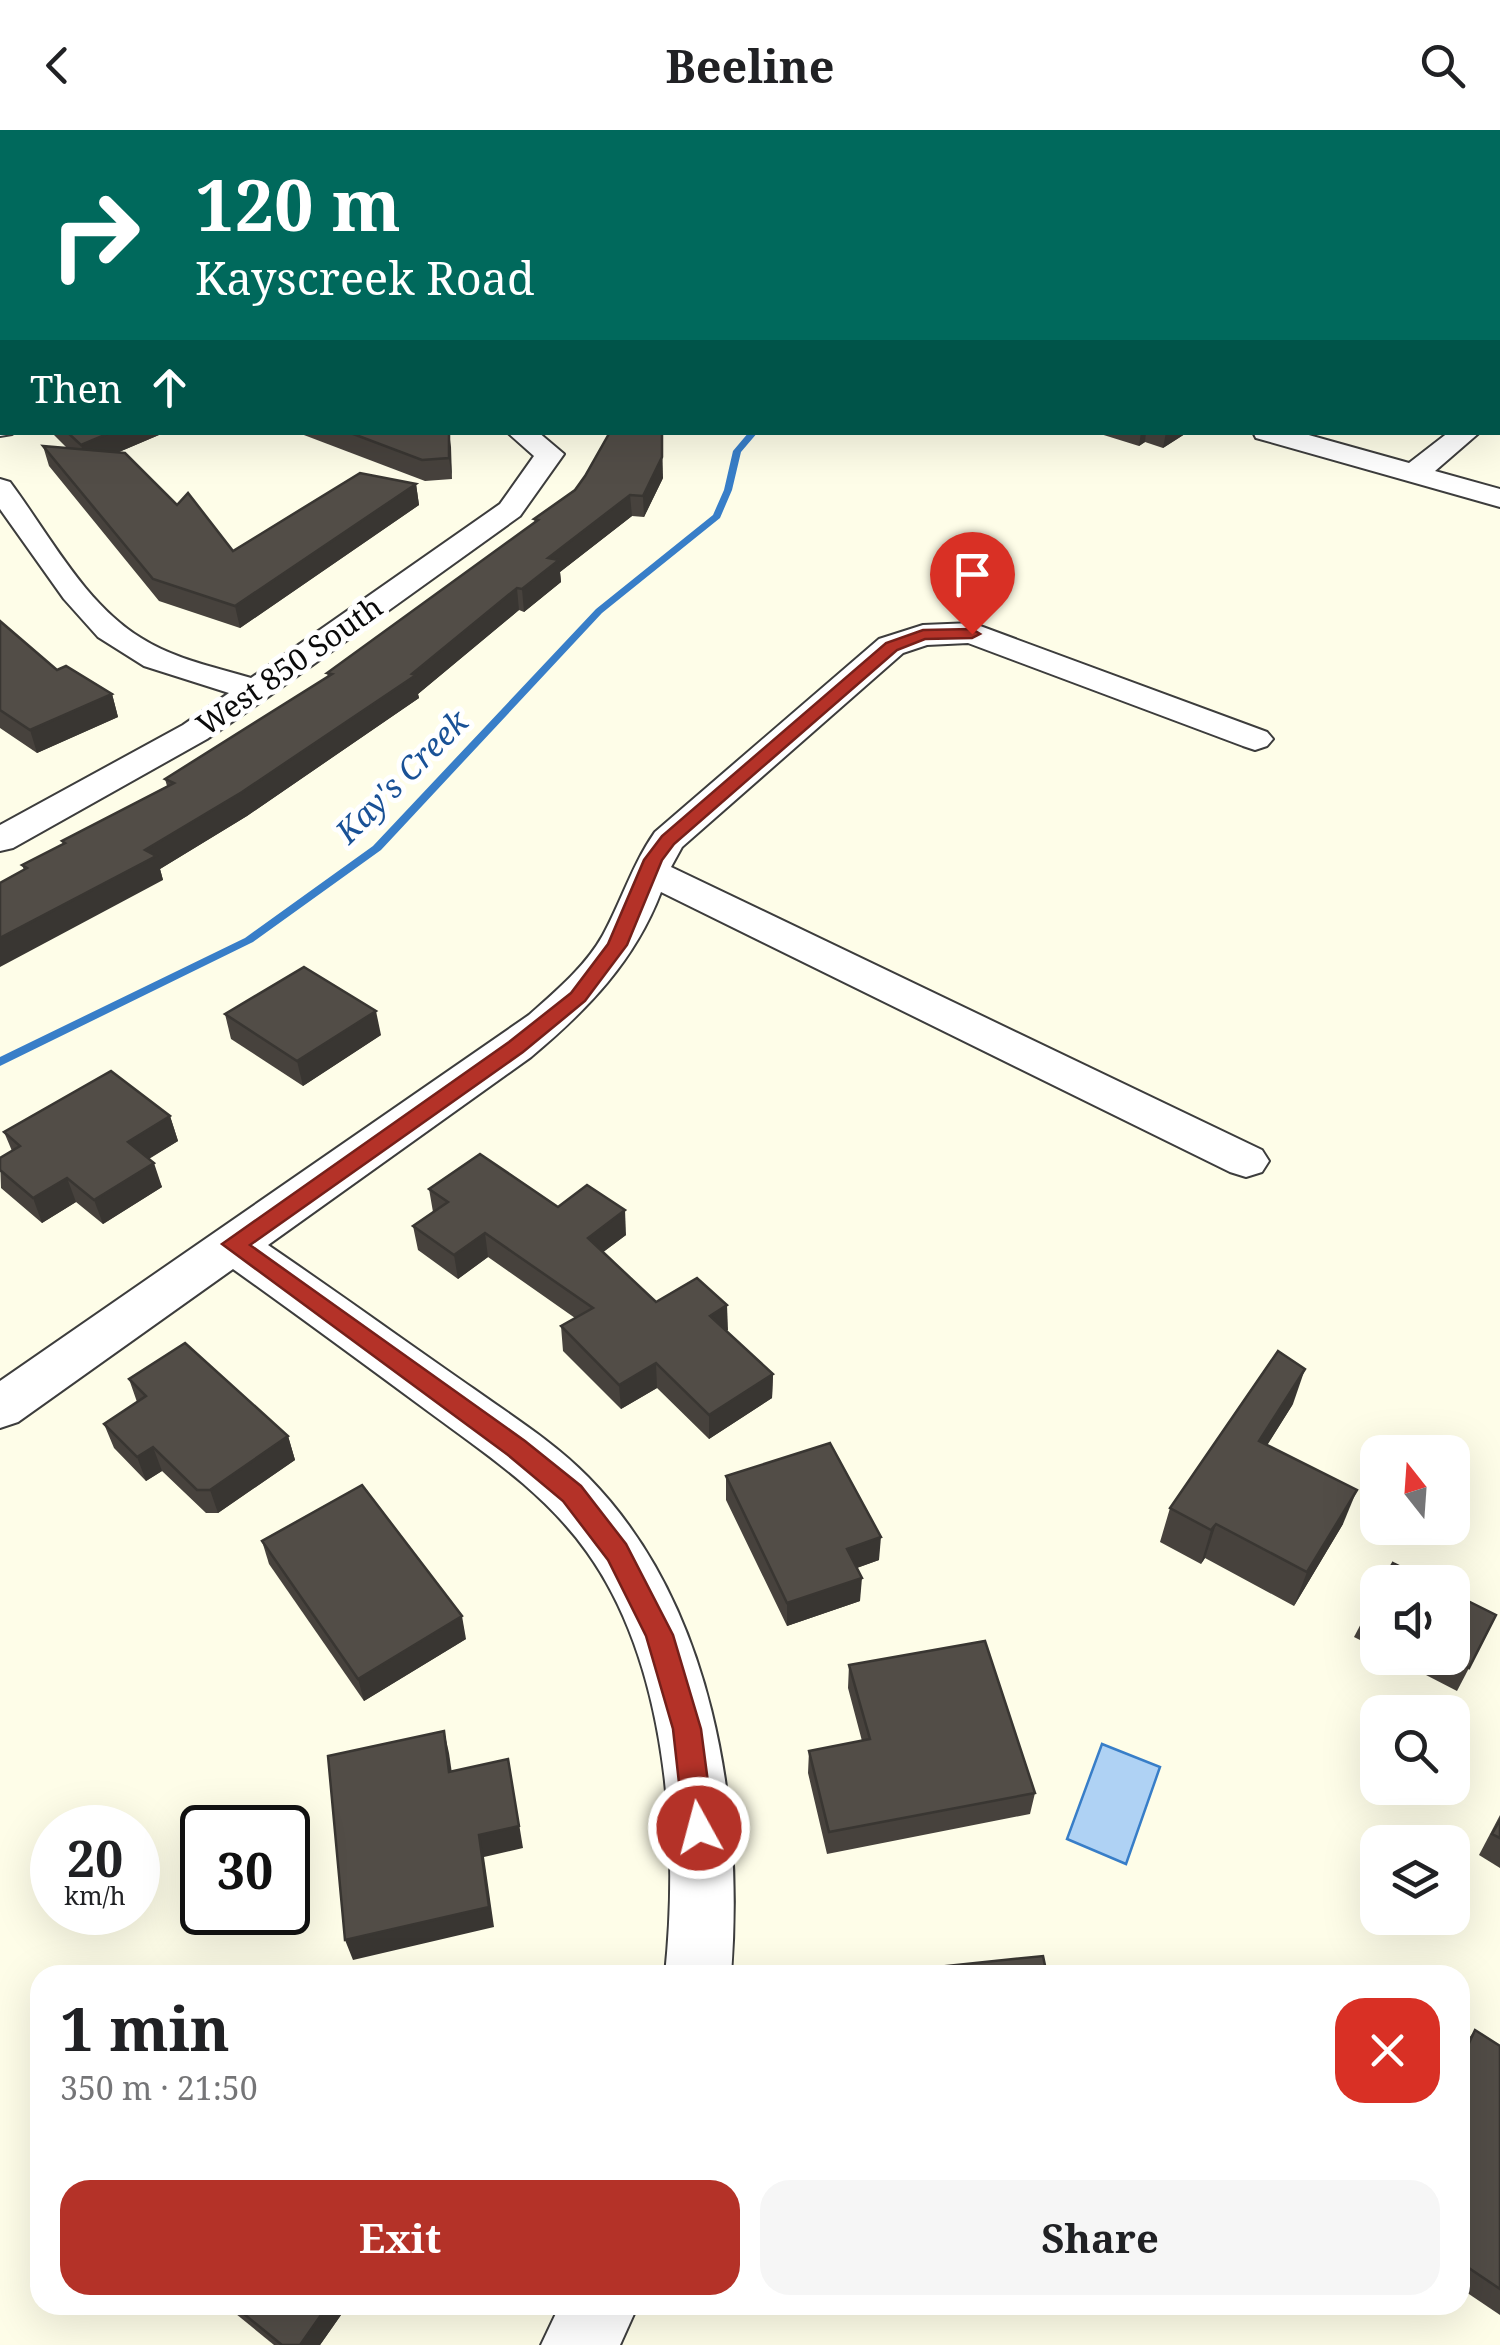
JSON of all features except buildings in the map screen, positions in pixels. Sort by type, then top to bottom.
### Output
[{"type":"street","name":"West 850 South","points":[[0,840],[194,732],[510,510],[550,454],[524,435]]},
{"type":"street","points":[[1277,435],[1500,498]]},
{"type":"street","points":[[1414,473],[1462,435]]},
{"type":"street","points":[[0,488],[93,614],[126,643],[186,669],[256,690]]},
{"type":"street","points":[[0,1408],[516,1047],[578,997],[618,945],[649,871],[668,840],[891,646],[923,634],[972,634],[1255,740]]},
{"type":"street","points":[[649,871],[1246,1161]]},
{"type":"street","points":[[234,1244],[516,1448],[572,1494],[617,1552],[659,1635],[687,1729],[703,1862],[698,1965]]},
{"type":"street","points":[[579,2345],[596,2315]]},
{"type":"water","points":[[1102,1744],[1160,1767],[1126,1864],[1067,1839]]},
{"type":"waterway","name":"Kay's Creek","points":[[0,1062],[249,940],[377,848],[599,611],[717,516],[737,451],[751,435]]},
{"type":"route","points":[[699,1828],[687,1729],[659,1635],[617,1552],[572,1494],[516,1448],[234,1244],[516,1047],[578,997],[618,945],[654,860],[668,840],[891,646],[923,634],[972,634]]}]
